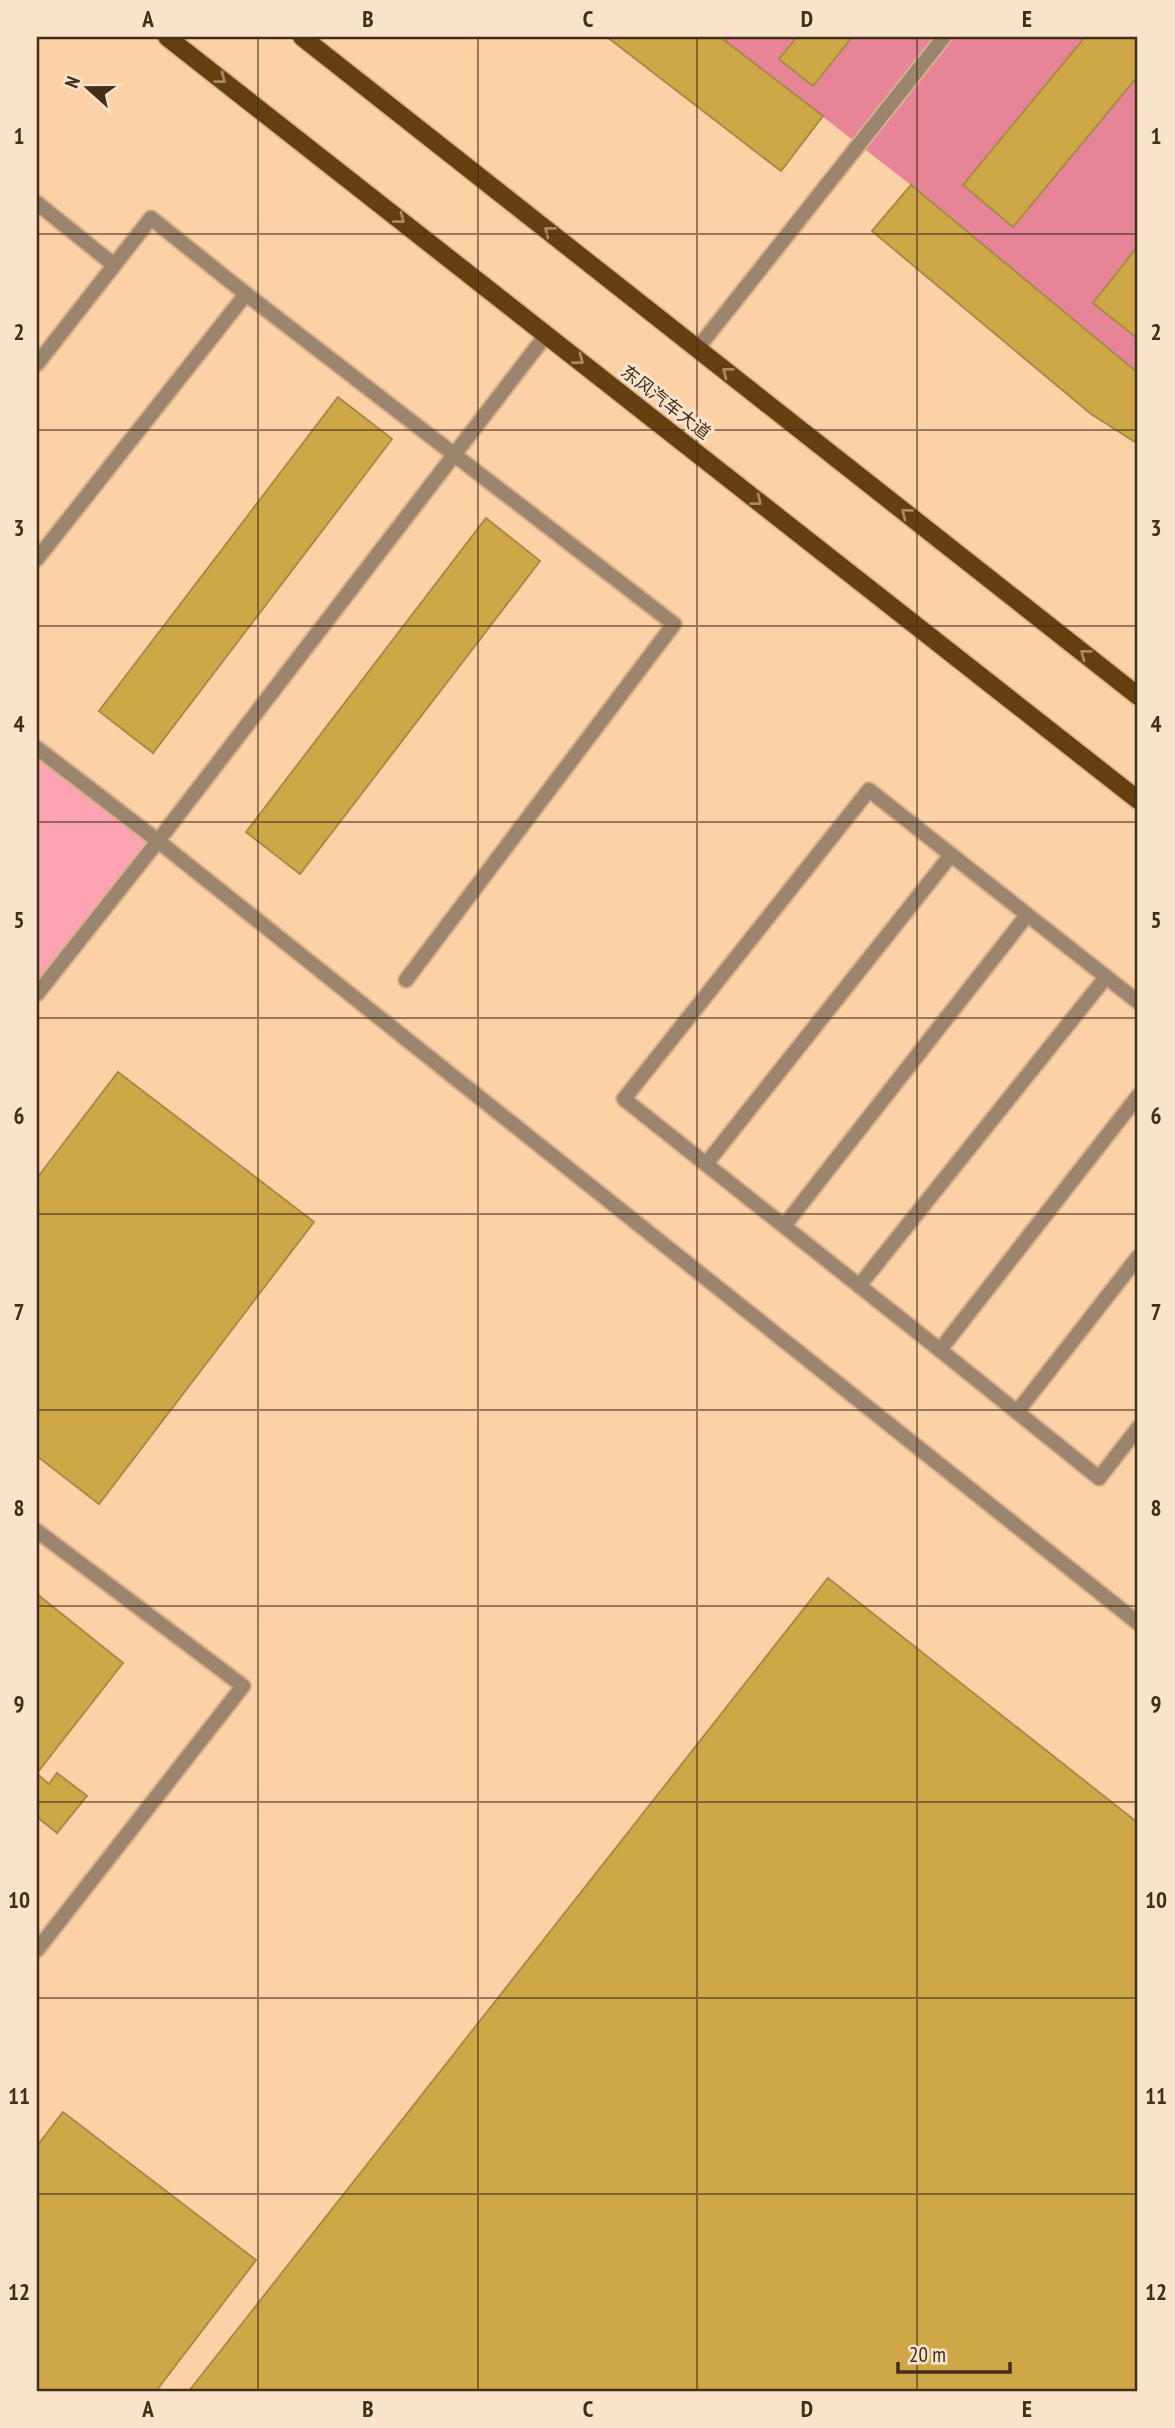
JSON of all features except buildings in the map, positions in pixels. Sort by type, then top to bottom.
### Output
[{"type":"main road","name":"东风汽车大道","points":[[167,37],[1138,800]]},
{"type":"main road","points":[[302,37],[1138,696]]},
{"type":"lane","points":[[697,349],[944,37]]},
{"type":"lane","points":[[37,203],[114,265]]},
{"type":"lane","points":[[37,364],[151,218],[674,624],[406,980]]},
{"type":"lane","points":[[37,559],[246,294]]},
{"type":"lane","points":[[37,994],[158,841],[546,335]]},
{"type":"lane","points":[[37,748],[158,841],[1138,1623]]},
{"type":"lane","points":[[1138,1002],[869,790],[624,1099],[1099,1478],[1138,1428]]},
{"type":"lane","points":[[706,1164],[951,855]]},
{"type":"lane","points":[[784,1226],[1027,915]]},
{"type":"lane","points":[[859,1286],[1106,977]]},
{"type":"lane","points":[[940,1350],[1138,1096]]},
{"type":"lane","points":[[1017,1412],[1138,1257]]},
{"type":"lane","points":[[37,1531],[243,1686],[37,1950]]},
{"type":"shaded area","points":[[720,37],[1138,37],[1138,373],[911,185]]},
{"type":"shaded area","points":[[37,748],[158,841],[37,994]]}]
